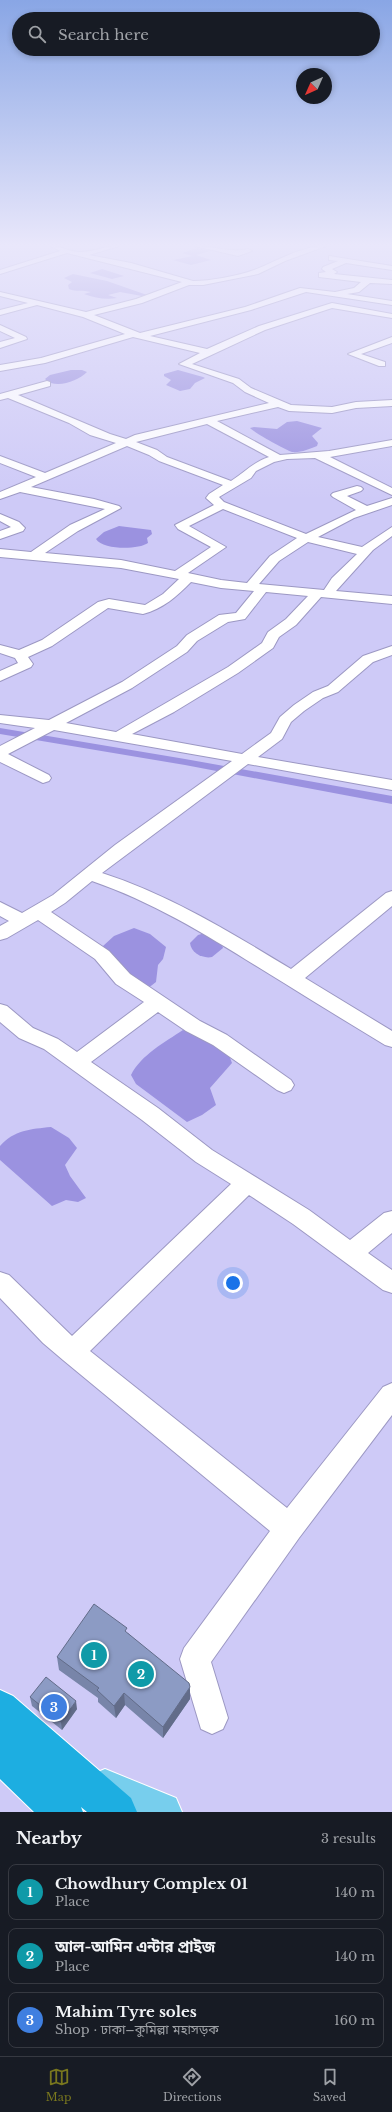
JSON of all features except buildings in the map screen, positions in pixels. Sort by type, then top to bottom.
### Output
[{"type":"highway","points":[[0,1709],[71,1795]]},
{"type":"highway","points":[[0,1752],[71,1795],[117,1812]]},
{"type":"main road","points":[[71,1795],[162,1812]]},
{"type":"street","points":[[0,345],[23,339],[5,331]]},
{"type":"street","points":[[125,331],[139,336],[160,331]]},
{"type":"street","points":[[256,331],[207,352],[184,364],[236,381],[248,390],[289,408],[332,410],[365,404],[381,405],[392,403]]},
{"type":"street","points":[[0,368],[52,358],[133,334],[207,352]]},
{"type":"street","points":[[382,364],[352,354],[379,346],[392,340]]},
{"type":"street","points":[[0,359],[19,365]]},
{"type":"street","points":[[5,396],[47,384]]},
{"type":"street","points":[[5,396],[73,421],[78,426],[103,437],[127,442],[159,454],[163,458],[206,476],[232,485]]},
{"type":"street","points":[[2,494],[127,442],[156,432],[277,404]]},
{"type":"street","points":[[381,405],[392,413]]},
{"type":"street","points":[[208,421],[278,458]]},
{"type":"street","points":[[366,552],[307,538],[220,504],[212,498],[247,476],[252,469],[278,458],[318,455],[392,443]]},
{"type":"street","points":[[318,455],[392,492]]},
{"type":"street","points":[[0,459],[44,476]]},
{"type":"street","points":[[19,488],[94,502],[115,508],[74,528],[33,556]]},
{"type":"street","points":[[357,488],[336,495],[365,510]]},
{"type":"street","points":[[0,752],[155,667],[182,649],[192,638],[224,618],[240,616],[256,588],[258,576],[282,554],[340,520],[392,501]]},
{"type":"street","points":[[20,655],[47,643],[103,604],[109,603],[143,610],[163,600],[182,576],[220,547],[182,527],[181,524],[215,508],[220,504]]},
{"type":"street","points":[[0,517],[15,524],[19,528],[0,535]]},
{"type":"street","points":[[119,737],[128,729],[169,709],[233,670],[268,645],[273,635],[291,622],[356,563],[369,547],[392,531]]},
{"type":"street","points":[[0,553],[121,564],[221,584],[392,600]]},
{"type":"street","points":[[0,649],[20,655],[26,664],[0,677]]},
{"type":"street","points":[[0,934],[31,916],[91,875],[121,849],[277,736],[285,720],[299,708],[318,695],[333,689],[368,659],[392,650]]},
{"type":"street","points":[[0,718],[46,727],[119,737],[241,762],[392,785]]},
{"type":"street","points":[[0,756],[44,778]]},
{"type":"street","points":[[91,875],[130,888],[173,908],[219,934],[392,1040]]},
{"type":"street","points":[[291,979],[392,898]]},
{"type":"street","points":[[0,908],[31,916],[102,955],[123,979],[193,1026],[220,1040],[284,1085]]},
{"type":"street","points":[[76,1062],[158,1002]]},
{"type":"street","points":[[0,1011],[26,1033],[51,1044],[150,1114],[204,1156],[246,1184],[301,1217],[352,1252],[392,1283]]},
{"type":"street","points":[[72,1352],[246,1184]]},
{"type":"street","points":[[352,1252],[392,1220]]},
{"type":"street","points":[[0,1282],[52,1335],[153,1419],[289,1528]]},
{"type":"street","points":[[212,1718],[196,1659],[289,1528],[392,1395]]},
{"type":"shaded area","points":[[71,370],[82,370],[87,372],[72,381],[60,384],[49,382],[45,379],[50,375]]},
{"type":"shaded area","points":[[178,370],[205,378],[195,383],[190,389],[180,391],[166,385],[171,380],[164,376],[164,374]]},
{"type":"shaded area","points":[[297,421],[322,428],[312,436],[318,443],[317,446],[302,451],[292,452],[270,441],[250,428],[277,429],[287,422]]},
{"type":"shaded area","points":[[119,526],[151,530],[152,534],[147,538],[148,543],[129,548],[113,547],[100,543],[96,539],[104,532]]},
{"type":"shaded area","points":[[134,928],[150,934],[166,947],[163,959],[158,965],[156,982],[147,989],[104,952],[103,946],[114,936]]},
{"type":"shaded area","points":[[205,933],[221,942],[223,948],[212,957],[201,956],[191,947],[190,943],[198,935]]},
{"type":"shaded area","points":[[183,1030],[197,1033],[227,1050],[232,1063],[210,1088],[216,1105],[202,1115],[187,1122],[136,1084],[131,1075],[135,1068],[147,1055]]},
{"type":"shaded area","points":[[51,1127],[69,1138],[77,1148],[65,1165],[70,1176],[86,1198],[78,1202],[66,1200],[52,1206],[0,1160],[0,1146],[17,1133]]},
{"type":"waterway","points":[[0,731],[185,762],[392,800]]},
{"type":"place","name":"Chowdhury Complex 01","points":[[94,1655]]},
{"type":"place","name":"আল-আমিন এন্টার প্রাইজ","points":[[141,1674]]},
{"type":"place","name":"Mahim Tyre soles","points":[[54,1707]]}]
